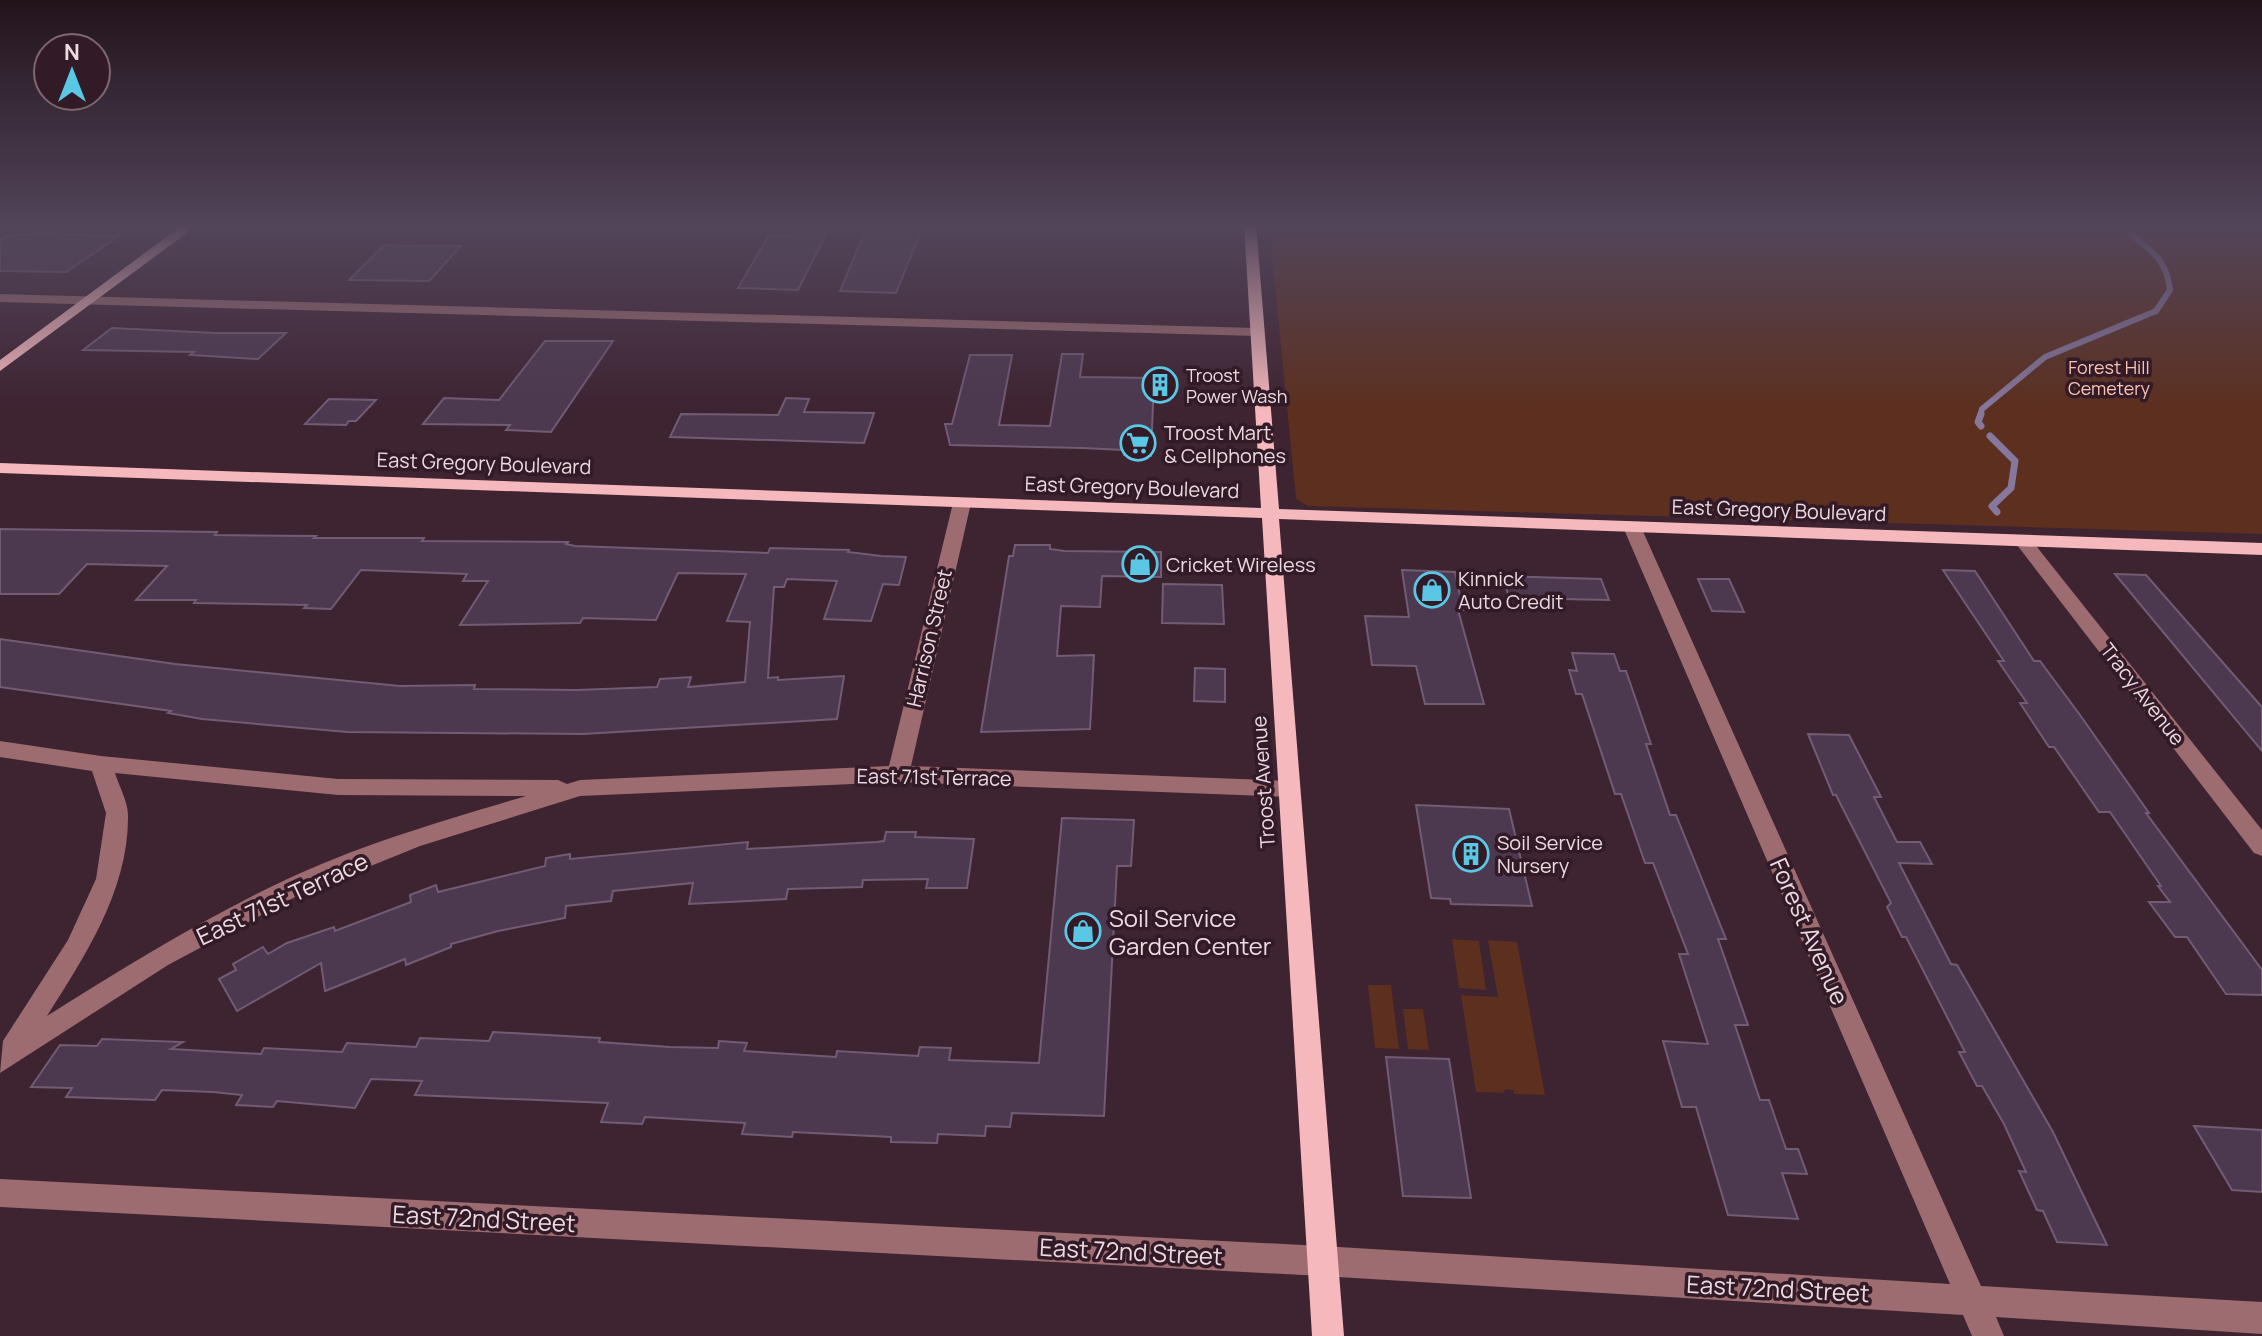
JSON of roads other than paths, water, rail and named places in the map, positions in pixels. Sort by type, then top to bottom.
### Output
[{"type":"main road","points":[[0,367],[108,286]]},
{"type":"main road","name":"Troost Avenue","points":[[1254,286],[1328,1336]]},
{"type":"main road","name":"East Gregory Boulevard","points":[[0,468],[2262,549]]},
{"type":"street","points":[[0,298],[1257,332]]},
{"type":"street","name":"Harrison Street","points":[[898,774],[962,503]]},
{"type":"street","name":"Forest Avenue","points":[[1632,527],[1988,1336]]},
{"type":"street","name":"Tracy Avenue","points":[[2023,541],[2262,847]]},
{"type":"street","name":"East 71st Terrace","points":[[0,749],[101,764],[338,787],[580,788],[898,774],[1289,789]]},
{"type":"street","points":[[4,1058],[78,946],[108,879],[117,813],[101,764]]},
{"type":"street","name":"East 71st Terrace","points":[[4,1058],[159,958],[289,889],[413,839],[580,788]]},
{"type":"street","name":"East 72nd Street","points":[[0,1193],[1322,1261],[2262,1318]]},
{"type":"waterway","points":[[1980,416],[1982,409],[2045,357],[2156,311],[2170,290],[2169,286]]},
{"type":"waterway","points":[[1981,414],[1978,422],[1981,426]]},
{"type":"waterway","points":[[1990,436],[2015,461],[2011,488],[1992,506],[1997,512]]},
{"type":"place","name":"Troost Power Wash","points":[[1160,385]]},
{"type":"place","name":"Troost Mart & Cellphones","points":[[1138,443]]},
{"type":"place","name":"Cricket Wireless","points":[[1140,564]]},
{"type":"place","name":"Kinnick Auto Credit","points":[[1432,590]]},
{"type":"place","name":"Soil Service Nursery","points":[[1471,854]]},
{"type":"place","name":"Soil Service Garden Center","points":[[1083,931]]},
{"type":"park label","name":"Forest Hill Cemetery","points":[[2109,377]]}]
